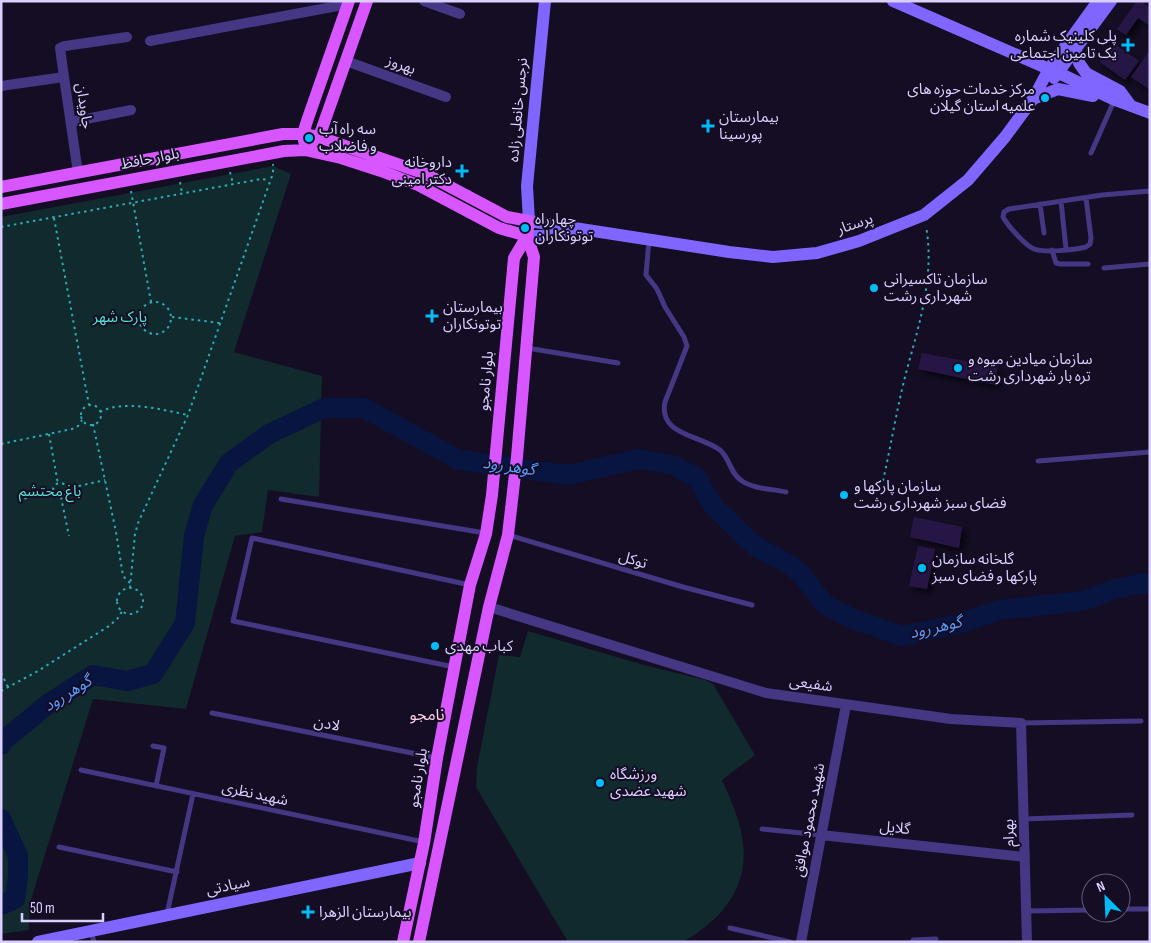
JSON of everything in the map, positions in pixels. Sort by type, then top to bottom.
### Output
[{"type":"main road","points":[[305,150],[319,137],[367,1]]},
{"type":"main road","points":[[305,150],[303,134],[349,3]]},
{"type":"main road","name":"بلوار حافظ","points":[[1,187],[283,134],[303,134],[319,137],[426,174],[507,218],[529,221]]},
{"type":"main road","name":"بلوار حافظ","points":[[1,204],[273,153],[305,150],[341,158],[418,185],[499,228],[527,236]]},
{"type":"main road","points":[[419,942],[489,607],[508,535],[517,457],[534,257],[527,236],[529,221]]},
{"type":"main road","name":"بلوار نامجو","points":[[403,942],[424,842],[437,758],[470,585],[486,534],[492,495],[514,258],[527,236]]},
{"type":"main road","points":[[496,453],[517,457]]},
{"type":"street","points":[[424,1],[460,14]]},
{"type":"street","name":"نرجس خانعلی زاده","points":[[529,221],[527,186],[545,1]]},
{"type":"street","points":[[893,1],[1054,71],[1115,100],[1150,113]]},
{"type":"street","name":"پرستار","points":[[529,221],[773,257],[817,253],[859,242],[924,214],[968,180],[1005,137],[1054,71],[1098,1]]},
{"type":"street","name":"پرستار","points":[[1054,71],[1076,50],[1111,1]]},
{"type":"street","points":[[150,40],[349,3]]},
{"type":"street","points":[[64,77],[60,48],[127,37]]},
{"type":"street","points":[[1076,50],[1079,63],[1086,73],[1120,92],[1131,106]]},
{"type":"street","name":"بهروز","points":[[346,60],[446,97]]},
{"type":"street","name":"جاویدان","points":[[1,86],[64,77],[78,173]]},
{"type":"street","points":[[1033,98],[1058,89],[1115,100]]},
{"type":"street","points":[[71,122],[131,110]]},
{"type":"street","name":"پرستار","points":[[527,236],[635,237]]},
{"type":"street","name":"شفیعی","points":[[489,607],[766,693],[951,718],[1021,723]]},
{"type":"street","name":"شهید محمود موافق","points":[[801,942],[846,705]]},
{"type":"street","name":"بهرام","points":[[1021,723],[1027,942]]},
{"type":"street","name":"گلایل","points":[[821,835],[1025,858]]},
{"type":"street","name":"سیادتی","points":[[41,941],[92,936],[167,915],[420,862]]},
{"type":"lane","points":[[1091,153],[1115,100]]},
{"type":"lane","points":[[1086,198],[1091,238],[1090,244],[1082,248],[1035,250],[1029,246],[1003,217],[1004,212],[1009,209],[1061,201],[1086,198],[1150,191]]},
{"type":"lane","points":[[1061,201],[1066,249]]},
{"type":"lane","points":[[1040,204],[1044,233]]},
{"type":"lane","points":[[650,240],[646,275],[657,289],[665,307],[684,337],[687,346],[665,402],[666,420],[674,428],[720,450],[734,474],[741,480],[755,487],[786,492]]},
{"type":"lane","points":[[1052,250],[1056,263],[1088,264]]},
{"type":"lane","points":[[1104,268],[1150,264]]},
{"type":"lane","points":[[526,348],[618,362]]},
{"type":"lane","points":[[1038,461],[1150,452]]},
{"type":"lane","points":[[281,499],[486,534]]},
{"type":"lane","name":"توکل","points":[[508,535],[683,588],[752,605]]},
{"type":"lane","points":[[454,668],[233,621],[252,538],[470,585]]},
{"type":"lane","name":"لادن","points":[[212,713],[437,758]]},
{"type":"lane","name":"شفیعی","points":[[1021,723],[1141,721]]},
{"type":"lane","points":[[152,746],[164,748],[156,786]]},
{"type":"lane","name":"شهید نظری","points":[[81,770],[424,842]]},
{"type":"lane","points":[[167,915],[193,794]]},
{"type":"lane","points":[[1024,819],[1132,815]]},
{"type":"lane","name":"گلایل","points":[[762,829],[821,835]]},
{"type":"lane","points":[[59,847],[176,872]]},
{"type":"lane","points":[[1131,909],[1149,909]]},
{"type":"lane","points":[[1026,911],[1081,910]]},
{"type":"lane","points":[[730,928],[790,942]]},
{"type":"lane","points":[[913,942],[913,940],[936,939]]},
{"type":"path","points":[[130,588],[138,523],[188,415],[273,173],[273,153]]},
{"type":"path","points":[[230,170],[232,184]]},
{"type":"path","points":[[1,227],[232,184],[261,179],[270,180]]},
{"type":"path","points":[[180,180],[182,193]]},
{"type":"path","points":[[131,189],[150,302]]},
{"type":"path","points":[[883,481],[906,374],[920,324],[928,270],[929,245],[924,214]]},
{"type":"path","points":[[54,217],[89,405]]},
{"type":"path","points":[[150,302],[156,302],[167,306],[172,317],[163,332],[151,333],[146,331],[139,315],[145,305],[150,302]]},
{"type":"path","points":[[172,317],[220,323]]},
{"type":"path","points":[[1,444],[72,429],[78,426],[82,420],[82,409],[89,405],[96,406],[100,412],[99,420],[93,424],[85,423],[82,420]]},
{"type":"path","points":[[100,412],[112,408],[145,406],[188,415]]},
{"type":"path","points":[[93,424],[116,532],[123,576],[130,583]]},
{"type":"path","points":[[48,434],[58,484]]},
{"type":"path","points":[[66,489],[105,480]]},
{"type":"path","points":[[58,484],[63,485],[66,489]]},
{"type":"path","points":[[53,492],[54,487],[58,484]]},
{"type":"path","points":[[61,497],[65,494],[66,489]]},
{"type":"path","points":[[53,492],[56,496],[61,497]]},
{"type":"path","points":[[18,500],[53,492]]},
{"type":"path","points":[[61,497],[69,536]]},
{"type":"path","points":[[130,588],[141,594],[143,600],[139,611],[127,614],[122,611],[118,606],[117,600],[119,594],[124,589],[130,588]]},
{"type":"path","points":[[1,690],[38,671],[109,626],[119,617],[122,611]]},
{"type":"path","points":[[1,673],[8,687]]},
{"type":"green space","name":"پارک شهر","points":[[273,166],[291,174],[234,352],[322,376],[319,497],[268,490],[262,532],[235,536],[186,709],[93,699],[30,903],[29,930],[1,934],[1,217]]},
{"type":"green space","name":"ورزشگاه شهید عضدی","points":[[528,631],[644,665],[705,680],[713,684],[755,755],[722,780],[740,827],[743,864],[740,880],[724,908],[699,932],[683,942],[568,942],[476,787],[477,767],[499,655],[520,657]]},
{"type":"building","points":[[1137,1],[1141,1],[1150,8],[1150,26],[1138,18],[1126,35],[1117,29]]},
{"type":"building","points":[[1114,43],[1139,61],[1125,80],[1100,62]]},
{"type":"building","points":[[1150,50],[1150,90],[1131,77]]},
{"type":"building","name":"سازمان میادین میوه و تره بار شهرداری رشت","points":[[922,353],[997,367],[996,385],[918,369]]},
{"type":"building","points":[[914,517],[962,527],[959,548],[910,537]]},
{"type":"building","name":"گلخانه سازمان پارکها و فضای سبز","points":[[918,546],[935,549],[927,589],[909,586]]},
{"type":"waterway","name":"گوهر رود","points":[[1,745],[3,741],[48,704],[93,675],[127,681],[153,674],[185,623],[194,536],[203,505],[229,463],[269,434],[324,408],[364,408],[459,460],[568,475],[639,459],[673,465],[697,478],[714,507],[755,546],[790,565],[801,574],[825,605],[853,619],[902,636],[958,624],[999,610],[1083,601],[1115,589],[1144,583],[1150,585]]},
{"type":"waterway","name":"گوهر رود","points":[[1,819],[18,856],[15,899],[1,905]]},
{"type":"place","name":"پلی کلینیک شماره یک تامین اجتماعی","points":[[1128,45]]},
{"type":"place","name":"مرکز خدمات حوزه های علمیه استان گیلان","points":[[1045,98]]},
{"type":"place","name":"بیمارستان پورسینا","points":[[708,126]]},
{"type":"place","name":"سه راه آب و فاضلاب","points":[[309,138]]},
{"type":"place","name":"داروخانه دکتر امینی","points":[[462,171]]},
{"type":"place","name":"چهارراه توتونکاران","points":[[525,228]]},
{"type":"place","name":"سازمان تاکسیرانی شهرداری رشت","points":[[874,288]]},
{"type":"place","name":"بیمارستان توتونکاران","points":[[432,316]]},
{"type":"place","name":"سازمان میادین میوه و تره بار شهرداری رشت","points":[[958,368]]},
{"type":"place","name":"سازمان پارکها و فضای سبز شهرداری رشت","points":[[844,495]]},
{"type":"place","name":"گلخانه سازمان پارکها و فضای سبز","points":[[922,568]]},
{"type":"place","name":"کباب مهدی","points":[[435,646]]},
{"type":"place","name":"ورزشگاه شهید عضدی","points":[[600,783]]},
{"type":"place","name":"بیمارستان الزهرا","points":[[308,912]]},
{"type":"district","name":"نامجو","points":[[427,715]]},
{"type":"park label","name":"باغ محتشم","points":[[50,491]]}]
